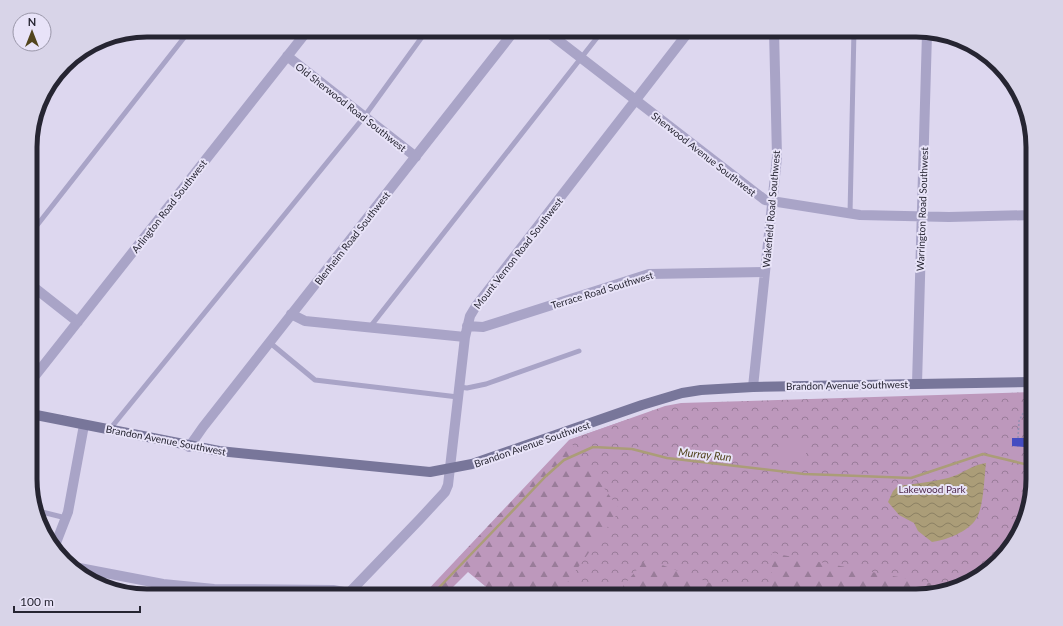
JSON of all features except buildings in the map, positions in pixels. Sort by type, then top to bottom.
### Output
[{"type":"main road","name":"Brandon Avenue Southwest","points":[[37,415],[189,447],[415,472],[430,472],[450,470],[472,464],[642,405],[682,394],[717,388],[917,384],[1026,386]]},
{"type":"street","name":"Arlington Road Southwest","points":[[37,373],[302,37]]},
{"type":"street","name":"Blenheim Road Southwest","points":[[189,447],[269,342],[510,37]]},
{"type":"street","name":"Sherwood Avenue Southwest","points":[[554,37],[758,196],[772,202],[850,214],[922,216],[1026,215]]},
{"type":"street","name":"Mount Vernon Road Southwest","points":[[352,589],[445,492],[448,485],[450,470],[465,337],[467,326],[476,306],[685,37]]},
{"type":"street","name":"Wakefield Road Southwest","points":[[753,387],[777,157],[774,37]]},
{"type":"street","name":"Warrington Road Southwest","points":[[917,384],[927,38]]},
{"type":"street","name":"Old Sherwood Road Southwest","points":[[287,56],[416,157]]},
{"type":"street","name":"Terrace Road Southwest","points":[[467,326],[483,327],[649,274],[765,272]]},
{"type":"street","points":[[37,290],[78,322]]},
{"type":"street","points":[[291,314],[305,321],[465,337]]},
{"type":"street","points":[[57,541],[66,518],[84,425]]},
{"type":"street","points":[[85,569],[163,584],[208,589]]},
{"type":"lane","points":[[37,225],[185,37]]},
{"type":"lane","points":[[109,430],[364,117],[422,37]]},
{"type":"lane","points":[[370,327],[598,37]]},
{"type":"lane","points":[[850,214],[854,37]]},
{"type":"lane","points":[[269,342],[315,380],[458,397]]},
{"type":"lane","points":[[459,387],[467,388],[486,384],[579,351]]},
{"type":"lane","points":[[42,512],[66,518]]},
{"type":"path","points":[[1018,438],[1019,421],[1026,408]]},
{"type":"green space","name":"Lakewood Park","points":[[1026,392],[1026,486],[1020,514],[1011,534],[994,557],[964,578],[943,585],[772,553],[772,589],[726,589],[646,559],[623,586],[623,589],[571,589],[566,584],[620,510],[569,440],[665,406],[681,403]]},
{"type":"green space","name":"Lakewood Park","points":[[629,419],[1026,486],[1024,500],[1015,527],[994,557],[964,578],[937,587],[923,589],[489,589],[468,572],[451,589],[429,589],[569,440]]},
{"type":"green space","points":[[780,442],[806,442],[806,457],[780,457]]},
{"type":"water","points":[[986,463],[979,514],[968,528],[950,537],[932,542],[918,531],[914,523],[899,515],[888,502],[893,491],[898,486],[948,478],[975,466]]},
{"type":"waterway","name":"Murray Run","points":[[438,589],[546,476],[564,460],[593,447],[632,449],[667,458],[804,474],[911,478],[983,454],[1026,464]]}]
